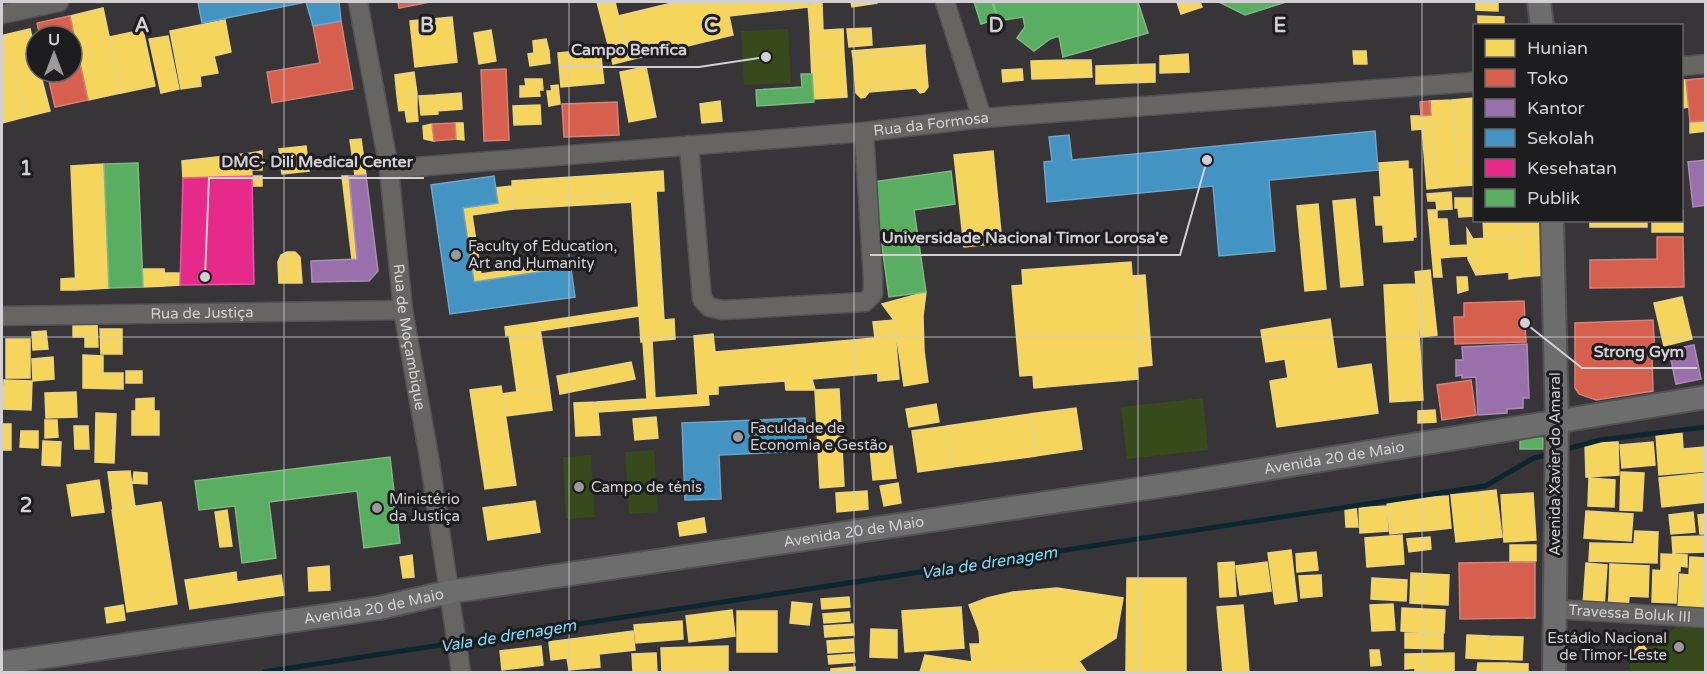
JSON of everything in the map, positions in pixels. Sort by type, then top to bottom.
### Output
[{"type":"main road","points":[[1539,2],[1542,24]]},
{"type":"main road","name":"Avenida Xavier do Amaral","points":[[1552,222],[1557,421],[1554,672]]},
{"type":"main road","name":"Avenida 20 de Maio","points":[[2,663],[379,608],[449,592],[1187,482],[1706,397]]},
{"type":"street","points":[[2,14],[59,2]]},
{"type":"street","name":"Rua de Moçambique","points":[[358,2],[389,169],[403,310],[429,458],[461,670]]},
{"type":"street","points":[[945,2],[982,118]]},
{"type":"street","points":[[1683,66],[1706,64]]},
{"type":"street","name":"Rua da Formosa","points":[[389,169],[864,132],[982,118],[1473,82]]},
{"type":"street","points":[[690,145],[702,299],[709,307],[722,310],[865,302],[873,294],[873,279],[864,132]]},
{"type":"street","name":"Rua de Justiça","points":[[2,316],[403,310]]},
{"type":"street","name":"Travessa Boluk III","points":[[1554,609],[1706,618]]},
{"type":"green space","points":[[788,29],[791,83],[744,85],[741,31]]},
{"type":"green space","points":[[1203,398],[1208,450],[1127,459],[1121,407]]},
{"type":"green space","name":"Campo de ténis","points":[[654,450],[658,512],[629,514],[625,452]]},
{"type":"green space","name":"Campo de ténis","points":[[591,455],[595,517],[566,519],[563,457]]},
{"type":"green space","name":"Estádio Nacional de Timor-Leste","points":[[1685,620],[1705,622],[1705,672],[1630,672],[1630,664]]},
{"type":"building: Hunian","points":[[597,2],[615,2],[629,60],[613,64]]},
{"type":"building: Hunian","points":[[676,2],[808,2],[808,7],[729,16],[733,35],[629,60],[618,16]]},
{"type":"building: Hunian","points":[[851,2],[877,2],[877,3],[852,7]]},
{"type":"building: Hunian","points":[[1177,2],[1200,2],[1202,7],[1181,14]]},
{"type":"building: Hunian","points":[[1476,2],[1498,2],[1498,11],[1476,10]]},
{"type":"building: Hunian","points":[[822,3],[823,30],[810,31],[808,4]]},
{"type":"building: Hunian","points":[[103,8],[121,93],[88,100],[84,81],[84,24],[72,24],[70,16]]},
{"type":"building: Hunian","points":[[1478,16],[1504,17],[1504,24],[1478,24]]},
{"type":"building: Hunian","points":[[452,17],[457,62],[415,67],[410,21]]},
{"type":"building: Hunian","points":[[225,20],[231,52],[214,56],[218,73],[200,76],[201,86],[181,89],[170,31]]},
{"type":"building: Hunian","points":[[871,28],[872,45],[849,47],[847,29]]},
{"type":"building: Hunian","points":[[843,29],[844,55],[811,57],[810,31]]},
{"type":"building: Hunian","points":[[24,30],[24,84],[43,84],[50,111],[25,117],[4,35]]},
{"type":"building: Hunian","points":[[143,30],[155,86],[121,93],[109,37]]},
{"type":"building: Hunian","points":[[491,30],[496,61],[479,64],[474,33]]},
{"type":"building: Hunian","points":[[4,35],[25,117],[2,123],[2,36]]},
{"type":"building: Hunian","points":[[168,36],[179,89],[161,93],[149,39]]},
{"type":"building: Hunian","points":[[546,39],[549,51],[534,53],[533,41]]},
{"type":"building: Hunian","points":[[925,45],[925,52],[853,57],[852,51]]},
{"type":"building: Hunian","points":[[600,49],[604,83],[561,87],[558,53]]},
{"type":"building: Hunian","points":[[549,51],[550,63],[530,66],[528,54]]},
{"type":"building: Hunian","points":[[1353,51],[1366,51],[1367,64],[1354,64]]},
{"type":"building: Hunian","points":[[925,52],[928,87],[924,92],[920,93],[916,88],[915,80],[868,84],[869,92],[865,97],[861,98],[856,93],[853,57]]},
{"type":"building: Hunian","points":[[1188,54],[1189,72],[1160,73],[1160,56]]},
{"type":"building: Hunian","points":[[844,55],[847,97],[813,99],[811,57]]},
{"type":"building: Hunian","points":[[1066,60],[1091,60],[1092,77],[1067,78]]},
{"type":"building: Hunian","points":[[1066,60],[1067,78],[1032,79],[1031,61]]},
{"type":"building: Hunian","points":[[1155,64],[1155,82],[1096,84],[1096,66]]},
{"type":"building: Hunian","points":[[646,67],[656,117],[629,122],[620,72]]},
{"type":"building: Hunian","points":[[1022,69],[1023,80],[1003,82],[1002,70]]},
{"type":"building: Hunian","points":[[414,72],[417,94],[397,96],[395,75]]},
{"type":"building: Hunian","points":[[525,79],[542,79],[543,90],[539,90],[540,96],[520,97],[520,86],[526,86]]},
{"type":"building: Hunian","points":[[915,80],[916,88],[869,92],[868,84]]},
{"type":"building: Hunian","points":[[1683,80],[1686,80],[1688,107],[1683,108]]},
{"type":"building: Hunian","points":[[558,85],[560,104],[549,106],[547,91],[552,91],[551,86]]},
{"type":"building: Hunian","points":[[461,93],[462,109],[437,111],[436,95]]},
{"type":"building: Hunian","points":[[417,94],[417,108],[399,111],[397,96]]},
{"type":"building: Hunian","points":[[436,95],[438,114],[421,115],[419,96]]},
{"type":"building: Hunian","points":[[1473,98],[1473,129],[1455,131],[1452,100]]},
{"type":"building: Hunian","points":[[1452,100],[1459,186],[1437,188],[1430,101]]},
{"type":"building: Hunian","points":[[720,101],[722,121],[702,123],[700,104]]},
{"type":"building: Hunian","points":[[540,105],[541,124],[514,125],[513,106]]},
{"type":"building: Hunian","points":[[417,108],[418,121],[407,122],[405,110]]},
{"type":"building: Hunian","points":[[1431,115],[1437,188],[1427,189],[1421,116]]},
{"type":"building: Hunian","points":[[1411,116],[1421,116],[1422,129],[1412,130]]},
{"type":"building: Hunian","points":[[1706,121],[1706,131],[1690,133],[1690,122]]},
{"type":"building: Hunian","points":[[455,123],[463,123],[464,140],[456,139]]},
{"type":"building: Hunian","points":[[432,124],[434,141],[424,139],[423,126]]},
{"type":"building: Hunian","points":[[1473,129],[1473,160],[1457,162],[1455,131]]},
{"type":"building: Hunian","points":[[361,139],[366,175],[355,175],[350,140]]},
{"type":"building: Hunian","points":[[306,146],[309,171],[282,174],[279,149]]},
{"type":"building: Hunian","points":[[262,151],[262,170],[251,170],[251,153]]},
{"type":"building: Hunian","points":[[993,151],[1002,243],[964,247],[954,155]]},
{"type":"building: Hunian","points":[[251,153],[252,176],[183,178],[182,161]]},
{"type":"building: Hunian","points":[[1473,160],[1473,185],[1459,186],[1457,162]]},
{"type":"building: Hunian","points":[[1408,161],[1408,169],[1412,169],[1416,237],[1413,237],[1413,240],[1384,242],[1379,163]]},
{"type":"building: Hunian","points":[[104,164],[109,288],[76,290],[71,166]]},
{"type":"building: Hunian","points":[[663,171],[664,191],[656,191],[664,320],[674,319],[675,339],[641,342],[631,193],[513,200],[512,181]]},
{"type":"building: Hunian","points":[[252,176],[262,176],[262,186],[252,186]]},
{"type":"building: Hunian","points":[[342,176],[349,176],[357,259],[352,259]]},
{"type":"building: Hunian","points":[[512,186],[513,200],[498,203],[495,188]]},
{"type":"building: Hunian","points":[[1451,192],[1452,209],[1437,210],[1436,201],[1428,201],[1427,194]]},
{"type":"building: Hunian","points":[[631,193],[632,202],[514,209],[472,215],[481,274],[558,262],[559,269],[474,282],[463,208],[513,200]]},
{"type":"building: Hunian","points":[[1374,197],[1381,197],[1383,225],[1376,225]]},
{"type":"building: Hunian","points":[[1455,198],[1473,198],[1473,216],[1459,217],[1458,208],[1455,208]]},
{"type":"building: Hunian","points":[[1355,199],[1363,285],[1341,287],[1333,201]]},
{"type":"building: Hunian","points":[[1318,204],[1326,289],[1305,291],[1297,206]]},
{"type":"building: Hunian","points":[[1428,210],[1437,210],[1437,219],[1447,219],[1450,257],[1440,258],[1442,277],[1434,277]]},
{"type":"building: Hunian","points":[[1483,222],[1519,222],[1520,236],[1484,238]]},
{"type":"building: Hunian","points":[[1519,222],[1539,222],[1540,234],[1520,236]]},
{"type":"building: Hunian","points":[[1590,222],[1647,222],[1647,227],[1590,227]]},
{"type":"building: Hunian","points":[[1652,222],[1683,222],[1683,232],[1652,232]]},
{"type":"building: Hunian","points":[[1467,229],[1473,239],[1476,275],[1468,259]]},
{"type":"building: Hunian","points":[[1540,234],[1545,275],[1522,277],[1520,236]]},
{"type":"building: Hunian","points":[[1520,236],[1522,277],[1509,279],[1509,272],[1476,275],[1473,239]]},
{"type":"building: Hunian","points":[[1467,245],[1468,256],[1450,257],[1449,246]]},
{"type":"building: Hunian","points":[[295,252],[300,257],[302,283],[279,283],[278,262],[281,255]]},
{"type":"building: Hunian","points":[[1131,262],[1132,276],[1145,275],[1152,365],[1137,367],[1138,379],[1034,388],[1033,375],[1020,376],[1012,286],[1023,285],[1022,270]]},
{"type":"building: Hunian","points":[[142,269],[164,269],[165,286],[143,287]]},
{"type":"building: Hunian","points":[[1430,270],[1437,335],[1421,337],[1415,272]]},
{"type":"building: Hunian","points":[[165,273],[180,273],[180,285],[165,286]]},
{"type":"building: Hunian","points":[[1457,277],[1467,277],[1468,290],[1458,293]]},
{"type":"building: Hunian","points":[[75,278],[76,290],[61,290],[61,279]]},
{"type":"building: Hunian","points":[[1416,284],[1423,400],[1390,402],[1384,285]]},
{"type":"building: Hunian","points":[[926,292],[923,316],[928,382],[904,386],[894,320],[882,304]]},
{"type":"building: Hunian","points":[[1682,297],[1692,339],[1664,346],[1654,303]]},
{"type":"building: Hunian","points":[[638,307],[639,316],[540,331],[539,322]]},
{"type":"building: Hunian","points":[[1330,319],[1337,369],[1371,364],[1378,413],[1277,427],[1270,381],[1288,378],[1285,359],[1266,362],[1261,330]]},
{"type":"building: Hunian","points":[[894,320],[899,379],[878,381],[878,373],[812,379],[815,390],[786,390],[785,381],[718,386],[718,394],[698,395],[694,336],[713,334],[715,352],[875,338],[873,322]]},
{"type":"building: Hunian","points":[[539,322],[549,387],[517,392],[509,335],[506,336],[505,327]]},
{"type":"building: Hunian","points":[[73,325],[97,325],[98,347],[85,347],[85,337],[73,337]]},
{"type":"building: Hunian","points":[[100,329],[122,329],[122,354],[101,354]]},
{"type":"building: Hunian","points":[[46,331],[48,349],[33,350],[32,332]]},
{"type":"building: Hunian","points":[[6,339],[30,339],[30,378],[6,378]]},
{"type":"building: Hunian","points":[[652,341],[655,398],[708,394],[709,405],[598,412],[597,402],[647,399],[643,342]]},
{"type":"building: Hunian","points":[[83,355],[103,356],[103,373],[123,373],[123,389],[83,388]]},
{"type":"building: Hunian","points":[[53,357],[54,379],[33,381],[32,359]]},
{"type":"building: Hunian","points":[[631,362],[635,379],[560,394],[557,376]]},
{"type":"building: Hunian","points":[[126,371],[142,371],[142,383],[126,383]]},
{"type":"building: Hunian","points":[[4,380],[32,381],[31,410],[3,409]]},
{"type":"building: Hunian","points":[[501,386],[516,485],[485,489],[470,390]]},
{"type":"building: Hunian","points":[[549,387],[552,410],[506,416],[502,394]]},
{"type":"building: Hunian","points":[[839,389],[844,486],[820,488],[815,390]]},
{"type":"building: Hunian","points":[[76,392],[77,417],[46,418],[45,393]]},
{"type":"building: Hunian","points":[[154,398],[154,411],[159,411],[159,435],[132,435],[132,411],[136,411],[136,399]]},
{"type":"building: Hunian","points":[[597,402],[600,435],[576,436],[574,403]]},
{"type":"building: Hunian","points":[[936,404],[939,422],[909,427],[906,409]]},
{"type":"building: Hunian","points":[[1076,408],[1082,449],[1036,456],[1030,414]]},
{"type":"building: Hunian","points":[[1435,410],[1436,422],[1418,423],[1418,411]]},
{"type":"building: Hunian","points":[[96,413],[116,414],[114,463],[95,462]]},
{"type":"building: Hunian","points":[[1030,414],[1036,456],[953,467],[947,426]]},
{"type":"building: Hunian","points":[[656,417],[658,438],[635,440],[633,419]]},
{"type":"building: Hunian","points":[[45,420],[57,420],[58,437],[45,438]]},
{"type":"building: Hunian","points":[[2,424],[11,424],[11,450],[2,450]]},
{"type":"building: Hunian","points":[[74,426],[88,426],[89,449],[75,449]]},
{"type":"building: Hunian","points":[[947,426],[953,467],[918,472],[912,431]]},
{"type":"building: Hunian","points":[[21,431],[38,431],[38,448],[20,447]]},
{"type":"building: Hunian","points":[[1682,433],[1683,449],[1704,447],[1705,471],[1659,475],[1656,435]]},
{"type":"building: Hunian","points":[[43,441],[61,442],[60,466],[42,465]]},
{"type":"building: Hunian","points":[[1618,442],[1619,475],[1586,477],[1585,443]]},
{"type":"building: Hunian","points":[[1653,442],[1655,465],[1622,468],[1620,445]]},
{"type":"building: Hunian","points":[[892,446],[896,478],[873,480],[870,448]]},
{"type":"building: Hunian","points":[[130,471],[135,507],[113,510],[108,472]]},
{"type":"building: Hunian","points":[[134,472],[147,473],[147,484],[133,483]]},
{"type":"building: Hunian","points":[[1621,472],[1644,473],[1642,511],[1620,510]]},
{"type":"building: Hunian","points":[[1706,473],[1706,502],[1662,507],[1659,478]]},
{"type":"building: Hunian","points":[[1589,478],[1615,480],[1614,507],[1588,506]]},
{"type":"building: Hunian","points":[[99,480],[104,512],[72,516],[67,485]]},
{"type":"building: Hunian","points":[[898,483],[901,503],[884,506],[880,486]]},
{"type":"building: Hunian","points":[[1496,490],[1502,537],[1485,539],[1480,492]]},
{"type":"building: Hunian","points":[[867,491],[868,509],[837,512],[836,493]]},
{"type":"building: Hunian","points":[[1480,492],[1485,539],[1456,542],[1451,495]]},
{"type":"building: Hunian","points":[[1533,493],[1536,540],[1504,542],[1501,495]]},
{"type":"building: Hunian","points":[[1448,496],[1451,528],[1435,530],[1432,497]]},
{"type":"building: Hunian","points":[[1432,497],[1435,530],[1408,532],[1404,500]]},
{"type":"building: Hunian","points":[[1404,500],[1408,532],[1390,534],[1387,502]]},
{"type":"building: Hunian","points":[[535,501],[540,532],[488,540],[483,508]]},
{"type":"building: Hunian","points":[[161,502],[177,604],[127,612],[112,510]]},
{"type":"building: Hunian","points":[[1386,506],[1388,531],[1360,533],[1359,508]]},
{"type":"building: Hunian","points":[[1356,508],[1358,527],[1346,527],[1345,509]]},
{"type":"building: Hunian","points":[[227,510],[232,546],[220,547],[215,512]]},
{"type":"building: Hunian","points":[[1586,511],[1633,514],[1631,541],[1584,538]]},
{"type":"building: Hunian","points":[[1693,512],[1695,532],[1671,534],[1669,515]]},
{"type":"building: Hunian","points":[[1706,514],[1706,534],[1700,534],[1698,515]]},
{"type":"building: Hunian","points":[[704,518],[706,532],[680,536],[678,523]]},
{"type":"building: Hunian","points":[[1635,531],[1658,532],[1657,563],[1589,561],[1590,543],[1634,544]]},
{"type":"building: Hunian","points":[[1402,535],[1404,564],[1367,567],[1365,538]]},
{"type":"building: Hunian","points":[[1706,536],[1706,552],[1673,553],[1672,537]]},
{"type":"building: Hunian","points":[[1430,537],[1431,549],[1409,552],[1407,539]]},
{"type":"building: Hunian","points":[[1510,545],[1536,545],[1536,561],[1510,561]]},
{"type":"building: Hunian","points":[[1291,550],[1297,601],[1275,604],[1268,553]]},
{"type":"building: Hunian","points":[[1316,552],[1318,570],[1297,572],[1296,554]]},
{"type":"building: Hunian","points":[[1661,554],[1687,555],[1687,567],[1680,566],[1680,571],[1661,570]]},
{"type":"building: Hunian","points":[[412,555],[414,577],[403,578],[400,557]]},
{"type":"building: Hunian","points":[[1690,557],[1706,558],[1706,608],[1678,607],[1680,574],[1689,575]]},
{"type":"building: Hunian","points":[[1234,562],[1236,596],[1220,597],[1218,563]]},
{"type":"building: Hunian","points":[[1267,562],[1271,591],[1240,595],[1236,566]]},
{"type":"building: Hunian","points":[[1586,563],[1607,565],[1604,607],[1583,605]]},
{"type":"building: Hunian","points":[[1610,564],[1649,566],[1648,597],[1609,595]]},
{"type":"building: Hunian","points":[[329,566],[330,590],[309,591],[308,568]]},
{"type":"building: Hunian","points":[[1653,570],[1678,572],[1676,603],[1652,602]]},
{"type":"building: Hunian","points":[[236,572],[237,582],[281,575],[284,595],[190,609],[185,580]]},
{"type":"building: Hunian","points":[[1411,573],[1449,575],[1448,605],[1410,603]]},
{"type":"building: Hunian","points":[[1321,575],[1322,596],[1301,598],[1299,576]]},
{"type":"building: Hunian","points":[[1127,578],[1186,578],[1186,672],[1126,672]]},
{"type":"building: Hunian","points":[[1372,578],[1407,580],[1406,601],[1371,599]]},
{"type":"building: Hunian","points":[[1057,588],[1123,598],[1116,638],[1079,661],[1086,671],[920,672],[925,655],[972,662],[970,644],[980,644],[979,631],[969,605],[1013,592]]},
{"type":"building: Hunian","points":[[1609,595],[1629,596],[1628,609],[1608,608]]},
{"type":"building: Hunian","points":[[849,597],[850,607],[822,609],[821,599]]},
{"type":"building: Hunian","points":[[792,602],[812,604],[809,625],[790,623]]},
{"type":"building: Hunian","points":[[1393,604],[1395,630],[1372,631],[1370,605]]},
{"type":"building: Hunian","points":[[123,605],[125,620],[107,623],[105,608]]},
{"type":"building: Hunian","points":[[1243,605],[1249,672],[1223,672],[1217,607]]},
{"type":"building: Hunian","points":[[961,607],[964,648],[905,652],[902,611]]},
{"type":"building: Hunian","points":[[1402,608],[1445,610],[1444,633],[1401,631]]},
{"type":"building: Hunian","points":[[732,610],[735,636],[689,642],[686,616]]},
{"type":"building: Hunian","points":[[737,611],[777,611],[777,652],[737,652]]},
{"type":"building: Hunian","points":[[849,612],[850,621],[824,623],[823,614]]},
{"type":"building: Hunian","points":[[682,621],[683,639],[636,643],[634,625]]},
{"type":"building: Hunian","points":[[853,624],[854,635],[825,637],[824,626]]},
{"type":"building: Hunian","points":[[871,629],[897,630],[897,658],[870,657]]},
{"type":"building: Hunian","points":[[633,631],[635,650],[599,654],[600,667],[569,670],[567,658],[551,660],[549,642]]},
{"type":"building: Hunian","points":[[1405,633],[1443,634],[1443,649],[1405,648]]},
{"type":"building: Hunian","points":[[1467,635],[1489,636],[1489,659],[1466,658]]},
{"type":"building: Hunian","points":[[1489,636],[1523,637],[1522,660],[1489,659]]},
{"type":"building: Hunian","points":[[853,639],[854,651],[828,653],[827,641]]},
{"type":"building: Hunian","points":[[1642,644],[1647,650],[1638,658],[1633,652]]},
{"type":"building: Hunian","points":[[541,646],[543,665],[502,670],[500,651]]},
{"type":"building: Hunian","points":[[728,646],[728,671],[662,672],[661,648]]},
{"type":"building: Hunian","points":[[1370,650],[1379,650],[1381,665],[1371,666]]},
{"type":"building: Hunian","points":[[656,653],[657,672],[633,672],[632,654]]},
{"type":"building: Hunian","points":[[1454,653],[1454,672],[1415,672],[1415,668],[1405,669],[1405,654]]},
{"type":"building: Hunian","points":[[854,654],[855,662],[829,664],[828,656]]},
{"type":"building: Hunian","points":[[1478,663],[1508,663],[1508,672],[1477,672]]},
{"type":"building: Hunian","points":[[1508,663],[1528,664],[1528,672],[1508,672]]},
{"type":"building: Hunian","points":[[855,667],[855,672],[831,672],[831,669]]},
{"type":"building: Toko","points":[[398,2],[430,2],[399,8]]},
{"type":"building: Toko","points":[[70,16],[72,24],[37,24]]},
{"type":"building: Toko","points":[[341,21],[353,89],[272,103],[267,72],[320,63],[313,26]]},
{"type":"building: Toko","points":[[506,69],[509,140],[484,141],[481,70]]},
{"type":"building: Toko","points":[[1706,78],[1706,121],[1690,122],[1686,80]]},
{"type":"building: Toko","points":[[84,81],[88,100],[55,107],[50,84],[84,84]]},
{"type":"building: Toko","points":[[1430,101],[1431,115],[1421,116],[1420,102]]},
{"type":"building: Toko","points":[[617,102],[619,135],[564,137],[562,104]]},
{"type":"building: Toko","points":[[455,123],[456,139],[434,141],[432,124]]},
{"type":"building: Toko","points":[[1657,237],[1683,237],[1684,287],[1590,288],[1590,260],[1657,259]]},
{"type":"building: Toko","points":[[1524,301],[1526,342],[1455,344],[1454,317],[1464,317],[1464,303]]},
{"type":"building: Toko","points":[[1653,320],[1655,355],[1652,356],[1653,391],[1596,400],[1579,394],[1575,388],[1575,323]]},
{"type":"building: Toko","points":[[1471,380],[1476,415],[1442,420],[1437,385]]},
{"type":"building: Toko","points":[[1535,562],[1535,618],[1460,619],[1459,563]]},
{"type":"building: Kantor","points":[[1706,160],[1706,205],[1693,207],[1688,162]]},
{"type":"building: Kantor","points":[[366,175],[378,271],[369,281],[312,282],[311,261],[357,259],[349,176]]},
{"type":"building: Kantor","points":[[1527,344],[1529,398],[1523,398],[1523,408],[1507,409],[1507,413],[1478,415],[1476,377],[1456,376],[1456,360],[1463,360],[1462,347]]},
{"type":"building: Kantor","points":[[1694,345],[1701,379],[1676,384],[1669,350]]},
{"type":"building: Sekolah","points":[[198,2],[306,2],[202,23]]},
{"type":"building: Sekolah","points":[[306,2],[339,2],[341,21],[313,26]]},
{"type":"building: Sekolah","points":[[1375,131],[1378,170],[1269,180],[1275,251],[1219,256],[1213,186],[1047,202],[1044,162],[1052,161],[1049,137],[1069,135],[1072,160]]},
{"type":"building: Sekolah","points":[[494,176],[498,203],[463,208],[474,282],[559,269],[558,262],[570,261],[575,297],[450,314],[431,185]]},
{"type":"building: Sekolah","points":[[805,418],[807,451],[719,455],[721,499],[685,500],[682,423]]},
{"type":"building: Kesehatan","points":[[252,176],[254,284],[180,285],[183,178]]},
{"type":"building: Publik","points":[[974,2],[992,2],[997,19],[981,24]]},
{"type":"building: Publik","points":[[993,2],[1138,2],[1148,33],[1063,57],[1059,36],[1050,39],[1034,51],[1017,38],[1025,27],[1023,17],[999,21]]},
{"type":"building: Publik","points":[[1219,2],[1286,2],[1245,15]]},
{"type":"building: Publik","points":[[801,74],[812,74],[814,102],[757,106],[756,90],[802,87]]},
{"type":"building: Publik","points":[[138,163],[143,287],[109,288],[104,164]]},
{"type":"building: Publik","points":[[951,171],[955,204],[914,210],[926,292],[889,297],[873,182]]},
{"type":"building: Publik","points":[[1520,438],[1543,438],[1543,449],[1520,449]]},
{"type":"building: Publik","name":"Ministério da Justiça","points":[[390,457],[400,543],[364,548],[357,491],[269,502],[276,558],[242,563],[235,506],[199,510],[195,481]]},
{"type":"waterway","name":"Vala de drenagem","points":[[1563,450],[1600,440],[1706,427]]},
{"type":"waterway","name":"Vala de drenagem","points":[[264,672],[1485,486],[1534,458],[1551,454]]},
{"type":"place","name":"Campo Benfica","points":[[766,57]]},
{"type":"place","name":"Universidade Nacional Timor Lorosa'e","points":[[1207,160]]},
{"type":"place","name":"Faculty of Education, Art and Humanity","points":[[456,255]]},
{"type":"place","name":"DMC- Dili Medical Center","points":[[205,277]]},
{"type":"place","name":"Strong Gym","points":[[1525,323]]},
{"type":"place","name":"Faculdade de Economia e Gestão","points":[[738,437]]},
{"type":"place","name":"Campo de ténis","points":[[579,487]]},
{"type":"place","name":"Ministério da Justiça","points":[[377,508]]},
{"type":"place","name":"Estádio Nacional de Timor-Leste","points":[[1679,647]]}]
